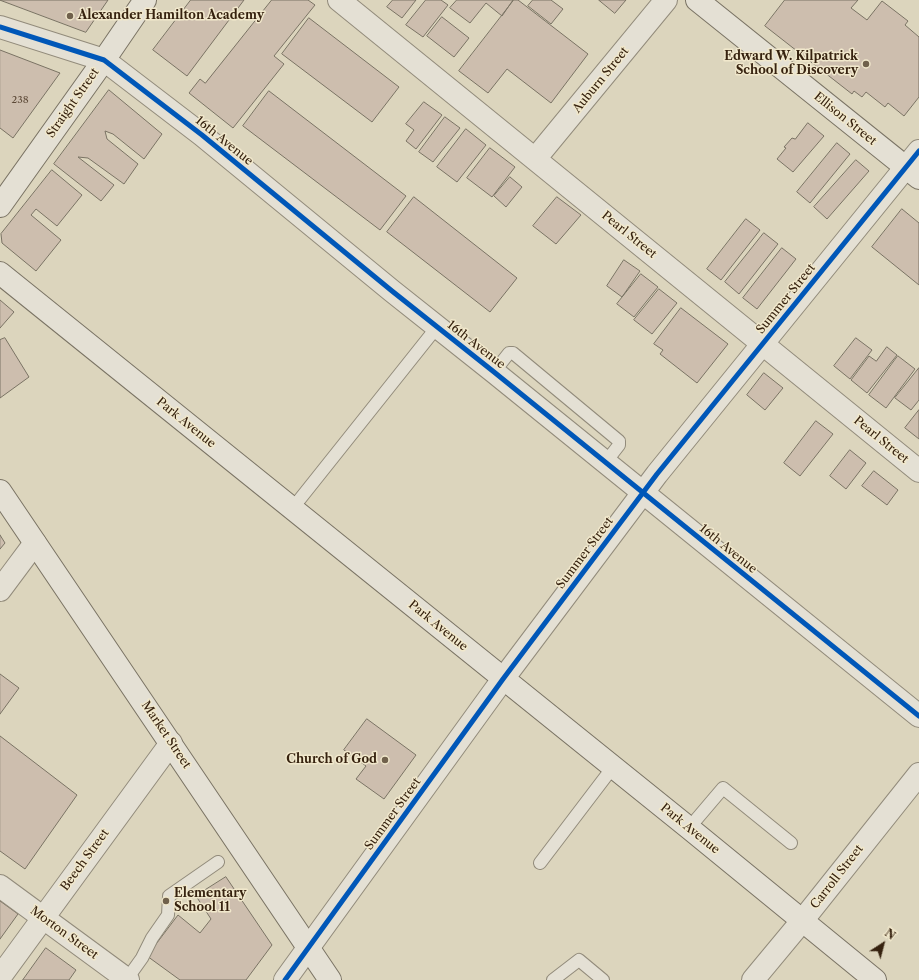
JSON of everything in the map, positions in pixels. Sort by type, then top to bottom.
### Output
[{"type":"street","name":"Straight Street","points":[[0,206],[145,0]]},
{"type":"street","name":"Pearl Street","points":[[339,0],[919,471]]},
{"type":"street","name":"Auburn Street","points":[[535,159],[666,0]]},
{"type":"street","name":"Ellison Street","points":[[697,0],[915,166]]},
{"type":"street","name":"16th Avenue","points":[[0,27],[104,60],[202,135],[437,327],[919,716]]},
{"type":"street","name":"Summer Street","points":[[284,980],[503,679],[657,474],[763,344],[915,166]]},
{"type":"street","name":"Park Avenue","points":[[0,273],[689,828],[875,980]]},
{"type":"street","name":"Market Street","points":[[0,491],[330,980]]},
{"type":"street","points":[[0,590],[35,543]]},
{"type":"street","name":"Beech Street","points":[[0,977],[171,743]]},
{"type":"street","name":"Carroll Street","points":[[753,980],[919,774]]},
{"type":"street","name":"Morton Street","points":[[0,886],[128,979]]},
{"type":"lane","points":[[292,508],[437,327]]},
{"type":"lane","points":[[540,863],[613,767]]},
{"type":"lane","points":[[689,828],[722,788],[791,843]]},
{"type":"lane","points":[[128,979],[142,958],[152,938],[168,915],[169,896],[218,862]]},
{"type":"lane","points":[[554,980],[579,960],[603,980]]},
{"type":"building","name":"Alexander Hamilton Academy","points":[[0,0],[108,0],[86,32]]},
{"type":"building","points":[[191,0],[244,0],[187,76],[153,50]]},
{"type":"building","points":[[272,0],[308,0],[315,5],[274,56],[284,64],[233,128],[189,93],[200,79],[205,83]]},
{"type":"building","points":[[393,0],[416,0],[402,18],[387,7]]},
{"type":"building","points":[[426,0],[441,0],[448,5],[423,37],[406,25]]},
{"type":"building","points":[[457,0],[513,0],[502,16],[486,3],[470,23],[450,8]]},
{"type":"building","points":[[514,0],[518,0],[588,54],[551,103],[507,69],[488,93],[459,71]]},
{"type":"building","points":[[533,0],[551,0],[563,9],[551,24],[528,6]]},
{"type":"building","points":[[599,0],[626,0],[615,13]]},
{"type":"building","name":"Edward W. Kilpatrick School of Discovery","points":[[785,0],[858,0],[851,8],[867,20],[882,1],[908,21],[905,25],[919,37],[919,97],[904,116],[888,103],[885,107],[866,92],[862,97],[854,91],[852,94],[765,26]]},
{"type":"building","points":[[442,17],[469,38],[454,57],[427,36]]},
{"type":"building","points":[[309,18],[399,87],[372,122],[282,54]]},
{"type":"building","points":[[0,50],[60,73],[13,138],[0,128]]},
{"type":"building","points":[[109,90],[162,134],[144,159],[113,134],[105,131],[107,139],[138,164],[124,184],[88,158],[78,157],[114,185],[101,201],[54,164]]},
{"type":"building","points":[[269,91],[406,196],[380,230],[243,126]]},
{"type":"building","points":[[424,102],[442,115],[416,149],[406,141],[414,130],[406,124]]},
{"type":"building","points":[[445,117],[460,128],[433,162],[419,152]]},
{"type":"building","points":[[808,123],[824,136],[793,172],[777,159],[786,148],[784,147],[792,138],[795,139]]},
{"type":"building","points":[[466,129],[486,145],[457,182],[437,167]]},
{"type":"building","points":[[837,143],[850,154],[810,203],[797,192]]},
{"type":"building","points":[[490,148],[515,167],[492,197],[467,178]]},
{"type":"building","points":[[856,160],[869,171],[827,219],[814,207]]},
{"type":"building","points":[[52,170],[82,195],[57,226],[36,209],[31,215],[61,240],[36,271],[2,243],[1,234]]},
{"type":"building","points":[[510,177],[522,187],[506,207],[494,196]]},
{"type":"building","points":[[414,197],[517,278],[490,312],[387,232]]},
{"type":"building","points":[[557,197],[581,215],[556,244],[533,226]]},
{"type":"building","points":[[902,209],[919,223],[919,285],[872,247]]},
{"type":"building","points":[[746,219],[760,230],[721,280],[707,269]]},
{"type":"building","points":[[764,233],[778,244],[739,294],[725,282]]},
{"type":"building","points":[[782,248],[796,259],[757,309],[743,298]]},
{"type":"building","points":[[624,260],[640,271],[622,297],[607,286]]},
{"type":"building","points":[[641,274],[658,287],[634,317],[617,304]]},
{"type":"building","points":[[659,289],[677,303],[652,334],[634,320]]},
{"type":"building","points":[[0,300],[14,312],[0,328]]},
{"type":"building","points":[[681,308],[728,344],[697,383],[660,354],[663,350],[654,344]]},
{"type":"building","points":[[5,338],[29,377],[0,398],[0,340]]},
{"type":"building","points":[[856,338],[872,350],[850,379],[834,366]]},
{"type":"building","points":[[887,347],[897,355],[867,393],[851,380],[869,356],[876,361]]},
{"type":"building","points":[[898,356],[915,369],[886,408],[869,395]]},
{"type":"building","points":[[919,368],[919,400],[911,410],[895,398]]},
{"type":"building","points":[[764,373],[783,388],[765,410],[747,395]]},
{"type":"building","points":[[919,410],[919,439],[905,428]]},
{"type":"building","points":[[816,421],[833,434],[800,476],[784,463]]},
{"type":"building","points":[[850,450],[866,463],[846,489],[830,476]]},
{"type":"building","points":[[874,471],[898,490],[887,505],[862,486]]},
{"type":"building","points":[[0,535],[5,543],[0,549]]},
{"type":"building","points":[[0,674],[19,688],[0,714]]},
{"type":"building","name":"Church of God","points":[[367,719],[416,755],[384,799],[356,779],[366,766],[344,750]]},
{"type":"building","points":[[0,736],[77,795],[25,869],[0,851]]},
{"type":"building","points":[[226,877],[272,945],[246,980],[180,980],[147,956],[178,915],[200,933],[211,919],[196,896]]},
{"type":"building","points":[[0,901],[18,914],[0,939]]},
{"type":"building","points":[[46,948],[76,970],[69,980],[23,980]]},
{"type":"cycle path","points":[[0,27],[104,60],[202,135],[392,291],[919,716]]},
{"type":"cycle path","points":[[285,980],[503,679],[657,474],[919,151]]},
{"type":"place","name":"Alexander Hamilton Academy","points":[[70,16]]},
{"type":"place","name":"Edward W. Kilpatrick School of Discovery","points":[[866,64]]},
{"type":"place","name":"Church of God","points":[[385,760]]},
{"type":"place","name":"Elementary School 11","points":[[166,901]]}]
